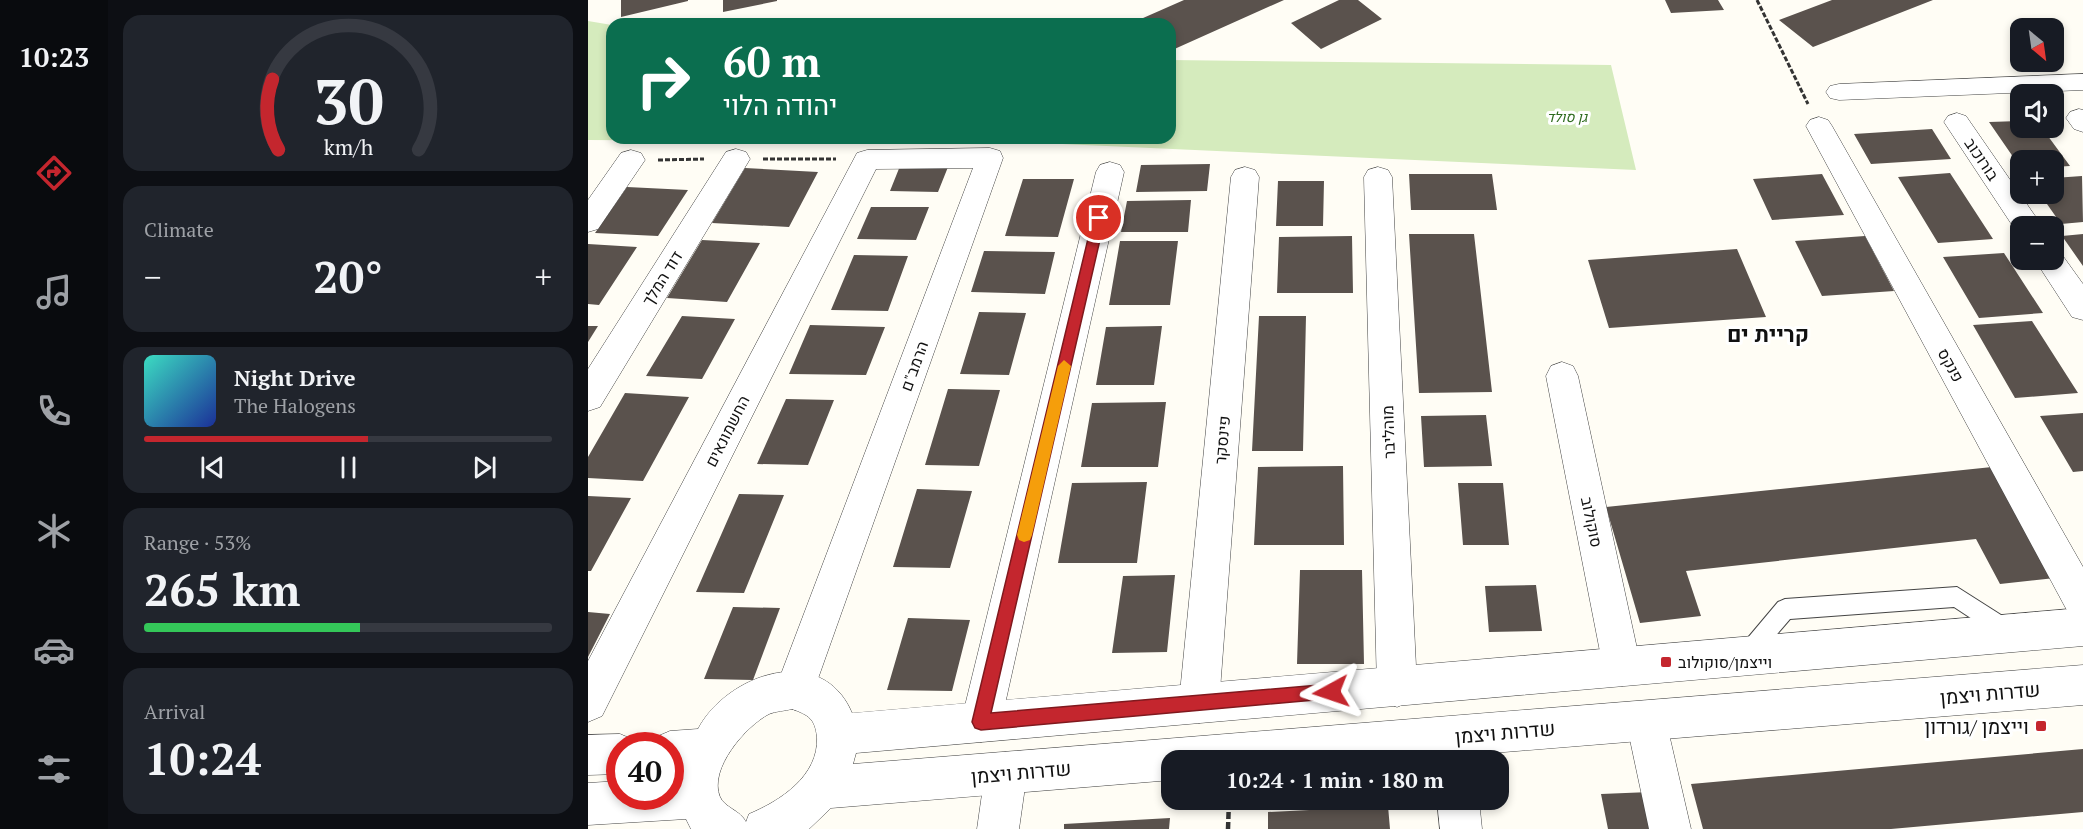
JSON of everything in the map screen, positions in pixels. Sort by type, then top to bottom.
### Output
[{"type":"street","points":[[1839,92],[2083,82]]},
{"type":"street","name":"בורוכוב","points":[[1957,122],[2021,216]]},
{"type":"street","name":"פנקס","points":[[1819,126],[2083,603]]},
{"type":"street","name":"הרמב\"ם","points":[[795,690],[990,158],[867,160]]},
{"type":"street","name":"דוד המלך","points":[[588,397],[736,159]]},
{"type":"street","points":[[588,221],[632,160]]},
{"type":"street","name":"החשמונאים","points":[[588,702],[867,160]]},
{"type":"street","points":[[981,722],[1110,172]]},
{"type":"street","name":"פינסקר","points":[[1199,703],[1245,177]]},
{"type":"street","name":"מוהליבר","points":[[1378,177],[1397,687]]},
{"type":"street","points":[[2057,270],[2083,308]]},
{"type":"street","name":"סוקולוב","points":[[1562,376],[1622,667]]},
{"type":"street","points":[[838,734],[2083,627]]},
{"type":"street","name":"שדרות ויצמן","points":[[820,788],[1006,773],[1452,749],[1646,721],[2083,685]]},
{"type":"street","points":[[727,829],[708,817],[699,797],[698,774],[688,750],[719,729],[735,712],[755,699],[776,691],[795,690],[812,694],[825,703],[834,716],[838,734],[831,770],[820,788],[796,813],[764,829]]},
{"type":"street","points":[[1646,721],[1670,829]]},
{"type":"street","points":[[588,755],[606,754]]},
{"type":"street","points":[[998,829],[1006,773]]},
{"type":"street","points":[[588,804],[699,797]]},
{"type":"street","points":[[1459,810],[1461,829]]},
{"type":"path","points":[[1757,0],[1819,126]]},
{"type":"path","points":[[1228,810],[1228,829]]},
{"type":"green space","name":"גן סולד","points":[[588,21],[606,24],[606,140],[588,140]]},
{"type":"green space","name":"גן סולד","points":[[1176,60],[1611,65],[1636,170],[1062,144],[1176,144]]},
{"type":"building","points":[[621,0],[688,0],[688,1],[621,17]]},
{"type":"building","points":[[723,0],[777,0],[777,1],[723,12]]},
{"type":"building","points":[[1184,0],[1284,0],[1176,48],[1176,18],[1143,18]]},
{"type":"building","points":[[1339,0],[1358,0],[1382,19],[1321,49],[1291,23]]},
{"type":"building","points":[[1665,0],[1718,0],[1724,10],[1671,13]]},
{"type":"building","points":[[1832,0],[1933,0],[1813,47],[1779,20]]},
{"type":"building","points":[[2010,121],[2010,138],[2049,138],[2058,150],[2010,150],[2010,152],[1989,122]]},
{"type":"building","points":[[1932,129],[1951,159],[1871,164],[1854,134]]},
{"type":"building","points":[[2064,158],[2070,166],[2064,166]]},
{"type":"building","points":[[1210,164],[1207,191],[1136,192],[1141,165]]},
{"type":"building","points":[[900,166],[948,167],[938,192],[890,191]]},
{"type":"building","points":[[745,168],[818,172],[789,227],[712,223]]},
{"type":"building","points":[[1950,173],[1993,239],[1938,243],[1898,177]]},
{"type":"building","points":[[1409,174],[1492,174],[1497,210],[1411,210]]},
{"type":"building","points":[[1822,174],[1844,215],[1772,220],[1753,179]]},
{"type":"building","points":[[2082,176],[2083,222],[2064,224],[2064,216],[2055,216],[2047,204],[2064,204],[2064,177]]},
{"type":"building","points":[[1023,179],[1074,179],[1058,237],[1005,236]]},
{"type":"building","points":[[1278,181],[1324,181],[1323,226],[1276,226]]},
{"type":"building","points":[[627,187],[688,190],[658,236],[595,233]]},
{"type":"building","points":[[1191,200],[1188,232],[1121,232],[1127,201]]},
{"type":"building","points":[[871,207],[929,207],[916,240],[857,239]]},
{"type":"building","points":[[1409,234],[1474,234],[1492,392],[1419,393]]},
{"type":"building","points":[[2083,234],[2083,266],[2064,239],[2064,236]]},
{"type":"building","points":[[1352,236],[1353,293],[1277,293],[1279,237]]},
{"type":"building","points":[[1865,236],[1894,291],[1822,296],[1795,241]]},
{"type":"building","points":[[702,240],[760,243],[727,302],[667,298]]},
{"type":"building","points":[[1120,241],[1178,241],[1170,305],[1109,305]]},
{"type":"building","points":[[588,244],[637,247],[599,305],[588,304]]},
{"type":"building","points":[[1737,249],[1766,317],[1609,328],[1588,260]]},
{"type":"building","points":[[984,251],[1055,252],[1045,294],[971,292]]},
{"type":"building","points":[[2004,253],[2010,262],[2010,270],[2015,270],[2043,313],[1979,318],[1943,257]]},
{"type":"building","points":[[854,255],[908,256],[888,311],[831,310]]},
{"type":"building","points":[[979,312],[1026,313],[1009,375],[960,374]]},
{"type":"building","points":[[682,316],[735,319],[702,379],[646,376]]},
{"type":"building","points":[[1259,316],[1306,316],[1303,451],[1252,451]]},
{"type":"building","points":[[2032,321],[2078,393],[2015,398],[1973,325]]},
{"type":"building","points":[[810,325],[885,327],[866,375],[789,374]]},
{"type":"building","points":[[588,326],[598,326],[588,342]]},
{"type":"building","points":[[1162,326],[1154,385],[1096,385],[1106,327]]},
{"type":"building","points":[[948,389],[1000,390],[979,466],[925,465]]},
{"type":"building","points":[[625,393],[689,397],[643,481],[588,478],[588,457]]},
{"type":"building","points":[[786,399],[834,400],[808,465],[757,464]]},
{"type":"building","points":[[1166,402],[1158,467],[1081,467],[1092,403]]},
{"type":"building","points":[[2083,413],[2083,471],[2073,472],[2040,416]]},
{"type":"building","points":[[1486,415],[1492,466],[1424,467],[1421,416]]},
{"type":"building","points":[[1343,466],[1344,545],[1254,545],[1258,467]]},
{"type":"building","points":[[1992,467],[2055,578],[2000,584],[1976,539],[1686,571],[1701,616],[1640,623],[1606,507]]},
{"type":"building","points":[[1147,482],[1137,563],[1058,563],[1072,483]]},
{"type":"building","points":[[1458,483],[1503,483],[1509,545],[1463,545]]},
{"type":"building","points":[[917,489],[972,491],[950,568],[893,567]]},
{"type":"building","points":[[739,494],[784,495],[744,593],[696,592]]},
{"type":"building","points":[[588,496],[631,498],[591,571],[588,571]]},
{"type":"building","points":[[1300,570],[1362,570],[1364,664],[1297,664]]},
{"type":"building","points":[[1175,575],[1167,652],[1112,653],[1123,576]]},
{"type":"building","points":[[1536,585],[1542,631],[1489,632],[1485,586]]},
{"type":"building","points":[[733,607],[780,608],[753,680],[704,679]]},
{"type":"building","points":[[588,612],[610,614],[588,657]]},
{"type":"building","points":[[908,618],[970,620],[952,691],[887,690]]},
{"type":"building","points":[[2083,749],[2083,812],[1891,829],[1703,829],[1691,784]]},
{"type":"building","points":[[1650,792],[1658,829],[1608,829],[1601,794]]},
{"type":"building","points":[[1388,810],[1390,829],[1268,829],[1268,812]]},
{"type":"building","points":[[1170,818],[1169,829],[1064,829],[1064,824]]},
{"type":"slow traffic","points":[[1024,535],[1064,366]]},
{"type":"place","name":"וייצמן/סוקולוב","points":[[1666,662]]},
{"type":"place","name":"וייצמן /גורדון","points":[[2041,726]]},
{"type":"district","name":"קריית ים","points":[[1768,333]]},
{"type":"route","points":[[1099,218],[981,722],[1331,692]]}]
